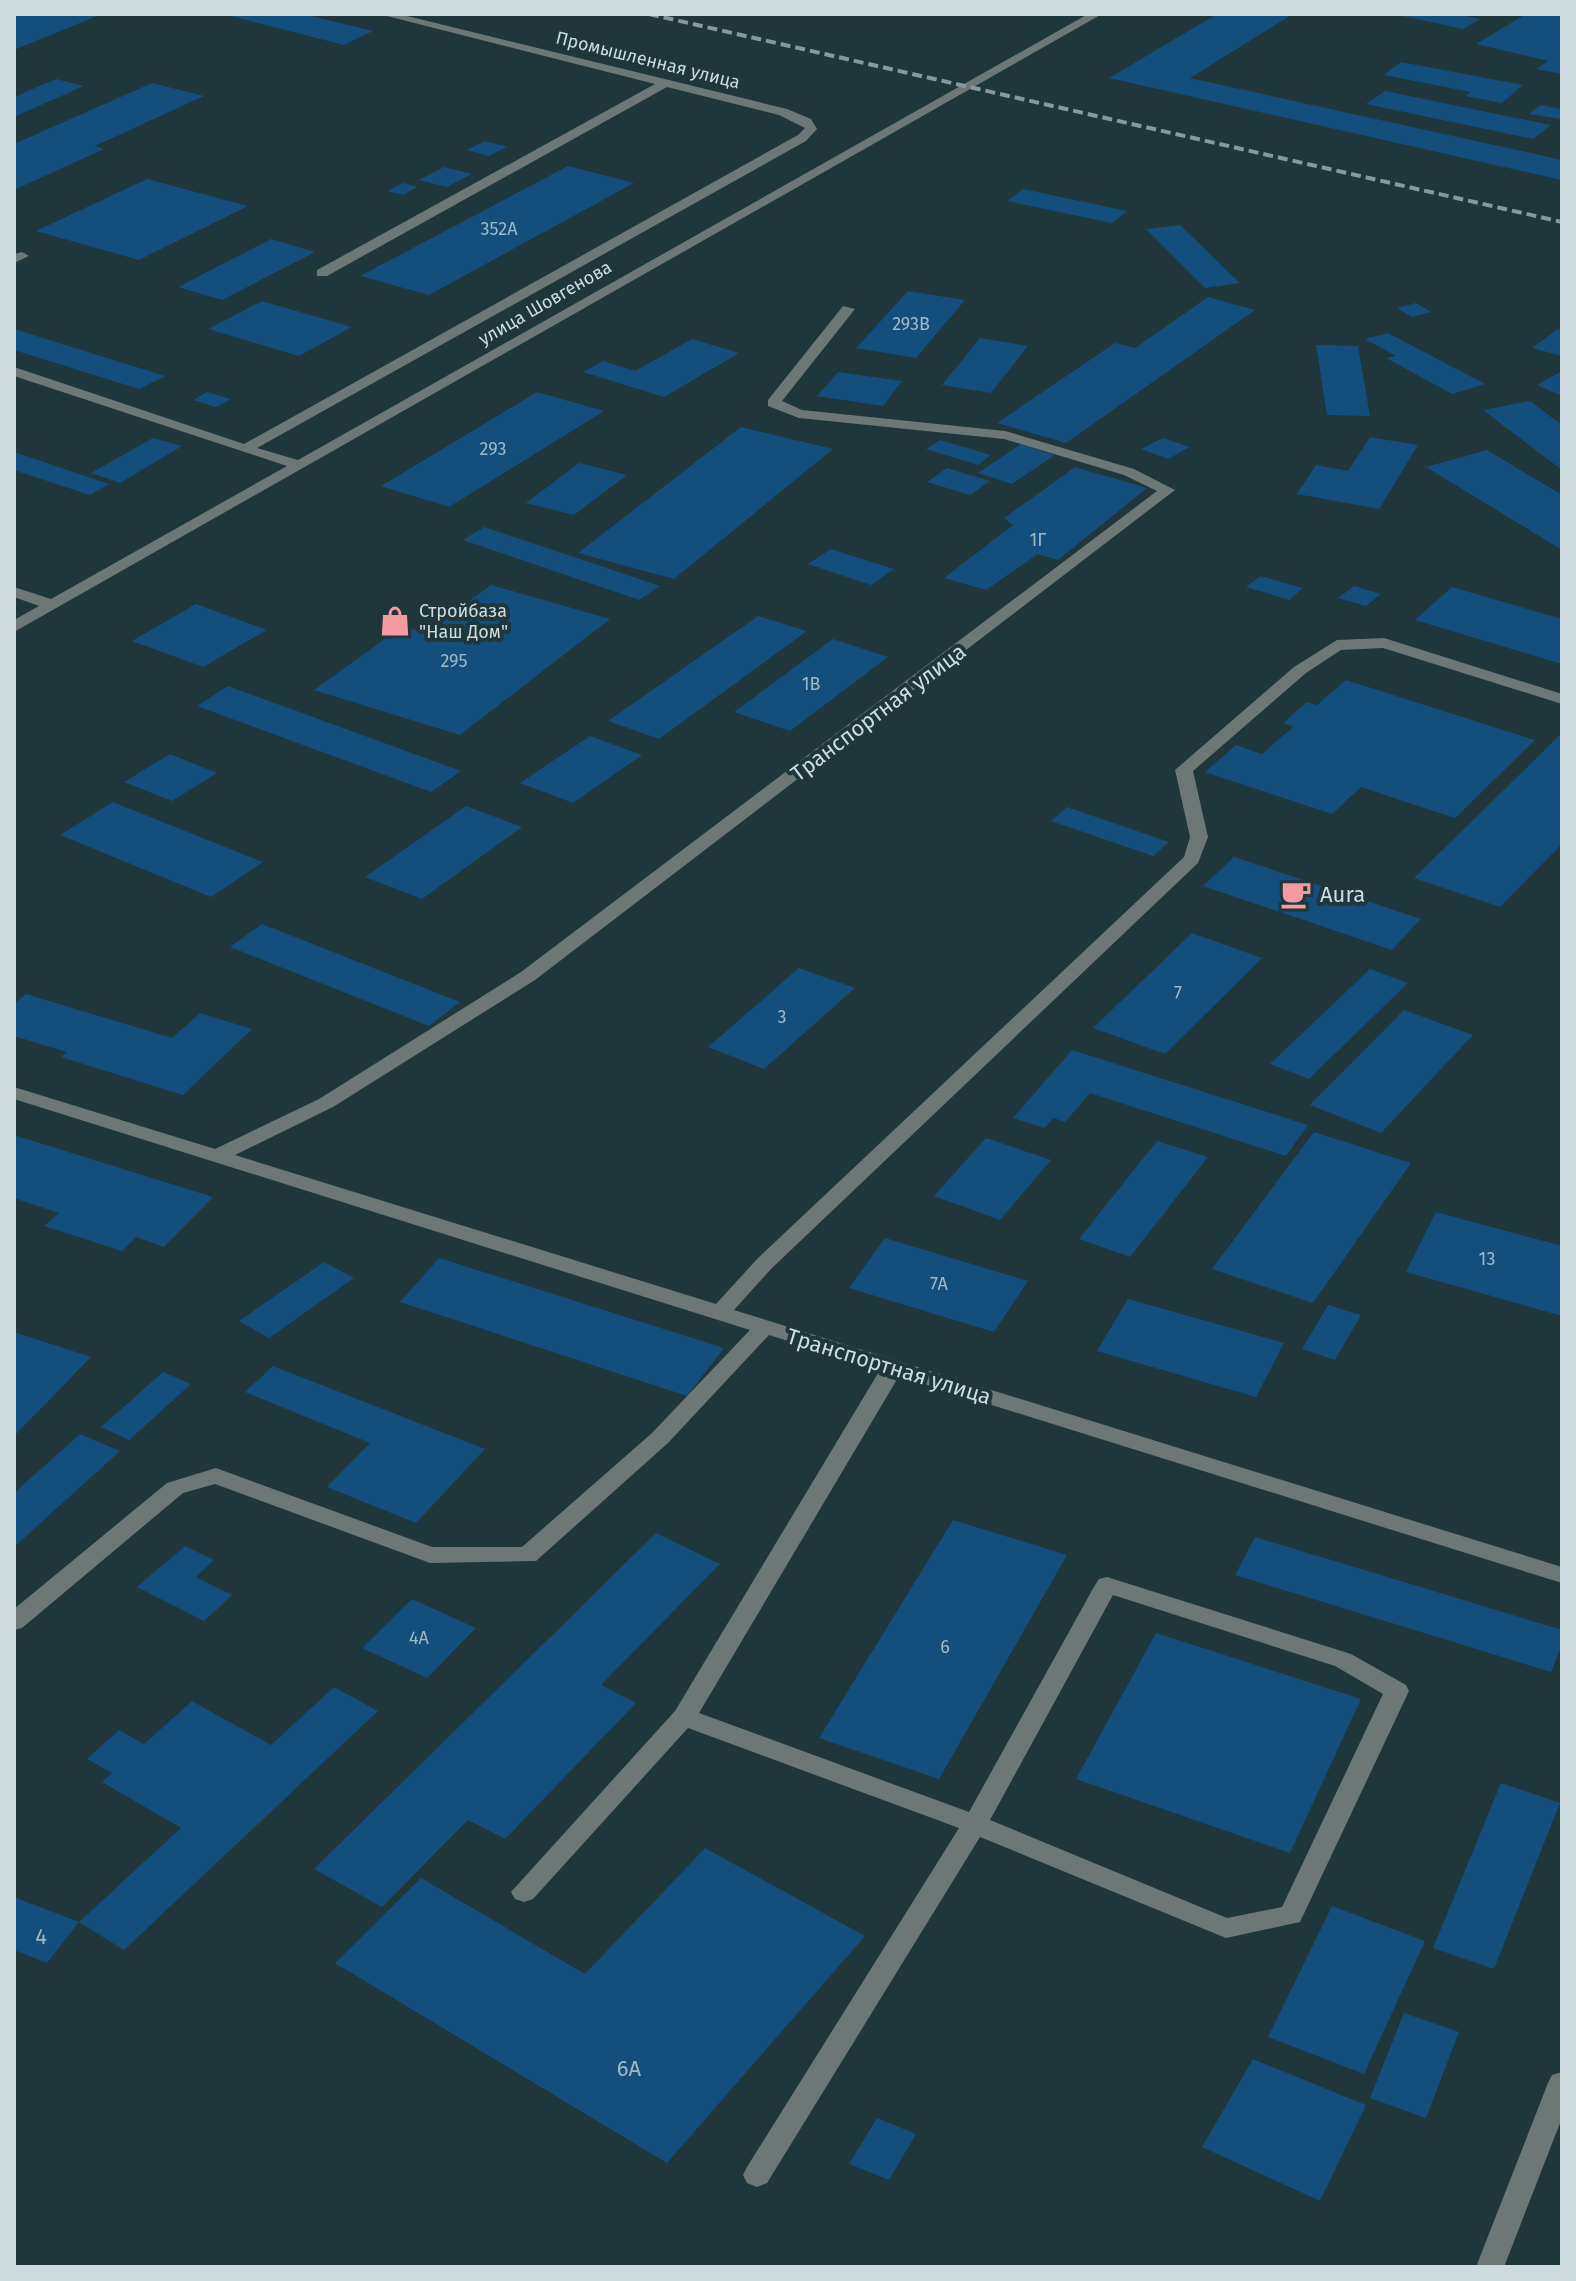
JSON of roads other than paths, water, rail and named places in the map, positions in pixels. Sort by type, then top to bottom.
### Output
[{"type":"street","name":"Промышленная улица","points":[[245,449],[802,138],[811,129],[807,122],[665,83],[385,14]]},
{"type":"street","name":"улица Шовгенова","points":[[14,627],[1096,14]]},
{"type":"street","points":[[322,273],[665,83]]},
{"type":"street","name":"Транспортная улица","points":[[217,1156],[326,1103],[528,976],[1168,490],[1129,472],[1005,435],[799,414],[773,403],[848,309]]},
{"type":"street","points":[[14,371],[299,465]]},
{"type":"street","points":[[14,592],[52,605]]},
{"type":"street","points":[[720,1313],[765,1263],[1192,859],[1199,837],[1184,770],[1300,670],[1337,645],[1384,643],[1562,699]]},
{"type":"street","name":"Транспортная улица","points":[[14,1093],[1562,1575]]},
{"type":"street","points":[[14,1622],[175,1488],[216,1476],[430,1555],[528,1555],[660,1438],[765,1327]]},
{"type":"street","points":[[524,1892],[684,1717],[893,1367]]},
{"type":"street","points":[[684,1717],[975,1824],[1226,1928],[1291,1915],[1397,1691],[1343,1660],[1107,1585],[975,1824],[757,2175]]},
{"type":"street","points":[[1490,2267],[1562,2083]]},
{"type":"railway","points":[[649,14],[1562,222]]},
{"type":"place","name":"Стройбаза \"Наш Дом\"","points":[[395,621]]},
{"type":"place","name":"Aura","points":[[1296,894]]}]
